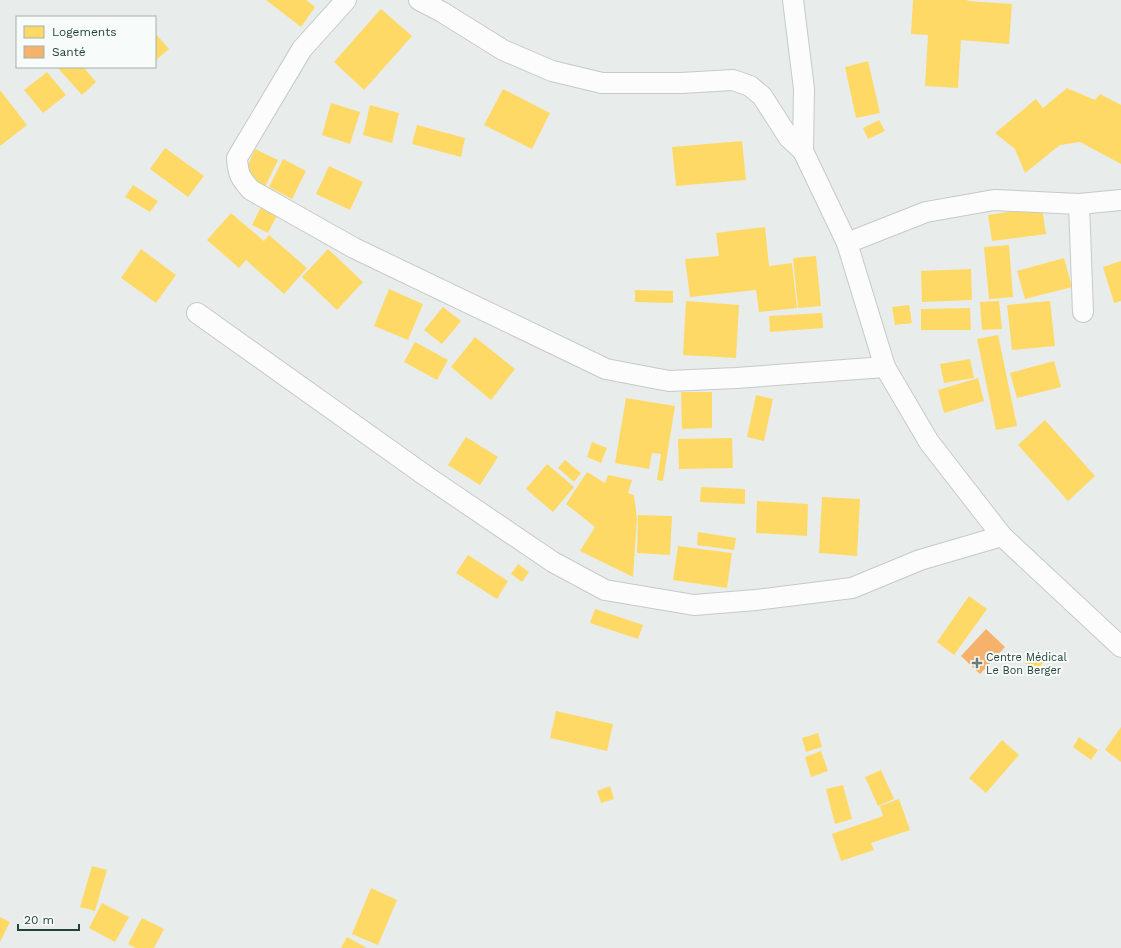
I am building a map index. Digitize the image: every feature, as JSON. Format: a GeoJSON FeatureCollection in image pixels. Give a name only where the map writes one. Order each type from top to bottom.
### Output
{"type":"FeatureCollection","features":[{"type":"Feature","properties":{"kind":"street"},"geometry":{"type":"LineString","coordinates":[[346,0],[302,49],[237,158],[238,172],[242,181],[251,190],[354,248],[606,369],[669,381],[736,378],[885,367]]}},
{"type":"Feature","properties":{"kind":"street"},"geometry":{"type":"LineString","coordinates":[[418,0],[442,12],[503,50],[552,71],[602,83],[681,83],[733,80],[750,86],[762,96],[789,138],[803,151],[847,243],[885,367],[929,442],[1002,536],[1121,647]]}},
{"type":"Feature","properties":{"kind":"street"},"geometry":{"type":"LineString","coordinates":[[793,0],[804,89],[803,151]]}},
{"type":"Feature","properties":{"kind":"street"},"geometry":{"type":"LineString","coordinates":[[847,243],[926,212],[994,200],[1079,204],[1121,200]]}},
{"type":"Feature","properties":{"kind":"street"},"geometry":{"type":"LineString","coordinates":[[1079,204],[1083,312]]}},
{"type":"Feature","properties":{"kind":"street"},"geometry":{"type":"LineString","coordinates":[[197,313],[426,476],[553,562],[605,590],[694,605],[756,600],[852,588],[920,560],[1002,536]]}},
{"type":"Feature","properties":{"kind":"building: Logements"},"geometry":{"type":"Polygon","coordinates":[[[266,0],[306,0],[315,7],[301,27],[266,0]]]}},
{"type":"Feature","properties":{"kind":"building: Logements"},"geometry":{"type":"Polygon","coordinates":[[[913,0],[968,0],[967,1],[1012,4],[1009,44],[961,40],[958,88],[925,86],[928,35],[911,34],[913,0]]]}},
{"type":"Feature","properties":{"kind":"building: Logements"},"geometry":{"type":"Polygon","coordinates":[[[381,9],[412,36],[364,90],[334,62],[381,9]]]}},
{"type":"Feature","properties":{"kind":"building: Logements"},"geometry":{"type":"Polygon","coordinates":[[[156,34],[169,49],[156,60],[156,34]]]}},
{"type":"Feature","properties":{"kind":"building: Logements"},"geometry":{"type":"Polygon","coordinates":[[[868,61],[880,113],[856,118],[845,67],[868,61]]]}},
{"type":"Feature","properties":{"kind":"building: Logements"},"geometry":{"type":"Polygon","coordinates":[[[58,68],[84,68],[96,82],[82,95],[58,68]]]}},
{"type":"Feature","properties":{"kind":"building: Logements"},"geometry":{"type":"Polygon","coordinates":[[[47,72],[66,95],[43,113],[24,90],[47,72]]]}},
{"type":"Feature","properties":{"kind":"building: Logements"},"geometry":{"type":"Polygon","coordinates":[[[1067,88],[1095,100],[1100,94],[1121,105],[1121,164],[1080,142],[1060,145],[1025,173],[1015,149],[995,133],[1036,99],[1043,108],[1067,88]]]}},
{"type":"Feature","properties":{"kind":"building: Logements"},"geometry":{"type":"Polygon","coordinates":[[[503,89],[550,113],[532,149],[484,125],[503,89]]]}},
{"type":"Feature","properties":{"kind":"building: Logements"},"geometry":{"type":"Polygon","coordinates":[[[0,90],[27,125],[0,146],[0,90]]]}},
{"type":"Feature","properties":{"kind":"building: Logements"},"geometry":{"type":"Polygon","coordinates":[[[331,103],[360,112],[350,144],[322,135],[331,103]]]}},
{"type":"Feature","properties":{"kind":"building: Logements"},"geometry":{"type":"Polygon","coordinates":[[[370,105],[399,113],[392,143],[363,135],[370,105]]]}},
{"type":"Feature","properties":{"kind":"building: Logements"},"geometry":{"type":"Polygon","coordinates":[[[879,120],[885,131],[868,139],[863,128],[879,120]]]}},
{"type":"Feature","properties":{"kind":"building: Logements"},"geometry":{"type":"Polygon","coordinates":[[[417,125],[465,138],[461,157],[412,144],[417,125]]]}},
{"type":"Feature","properties":{"kind":"building: Logements"},"geometry":{"type":"Polygon","coordinates":[[[742,141],[746,180],[676,186],[672,147],[742,141]]]}},
{"type":"Feature","properties":{"kind":"building: Logements"},"geometry":{"type":"Polygon","coordinates":[[[165,148],[204,176],[188,197],[150,169],[165,148]]]}},
{"type":"Feature","properties":{"kind":"building: Logements"},"geometry":{"type":"Polygon","coordinates":[[[255,149],[278,160],[265,187],[243,177],[255,149]]]}},
{"type":"Feature","properties":{"kind":"building: Logements"},"geometry":{"type":"Polygon","coordinates":[[[283,159],[306,171],[292,199],[269,187],[283,159]]]}},
{"type":"Feature","properties":{"kind":"building: Logements"},"geometry":{"type":"Polygon","coordinates":[[[329,166],[363,182],[350,210],[316,194],[329,166]]]}},
{"type":"Feature","properties":{"kind":"building: Logements"},"geometry":{"type":"Polygon","coordinates":[[[133,185],[158,201],[150,212],[125,197],[133,185]]]}},
{"type":"Feature","properties":{"kind":"building: Logements"},"geometry":{"type":"Polygon","coordinates":[[[261,207],[277,215],[268,233],[252,225],[261,207]]]}},
{"type":"Feature","properties":{"kind":"building: Logements"},"geometry":{"type":"Polygon","coordinates":[[[1042,207],[1046,234],[992,241],[988,215],[1042,207]]]}},
{"type":"Feature","properties":{"kind":"building: Logements"},"geometry":{"type":"Polygon","coordinates":[[[231,213],[264,241],[269,235],[307,268],[284,294],[246,260],[239,268],[207,240],[231,213]]]}},
{"type":"Feature","properties":{"kind":"building: Logements"},"geometry":{"type":"Polygon","coordinates":[[[765,227],[769,266],[792,263],[797,308],[759,312],[756,290],[690,297],[685,259],[719,256],[716,233],[765,227]]]}},
{"type":"Feature","properties":{"kind":"building: Logements"},"geometry":{"type":"Polygon","coordinates":[[[1009,245],[1013,297],[989,299],[984,247],[1009,245]]]}},
{"type":"Feature","properties":{"kind":"building: Logements"},"geometry":{"type":"Polygon","coordinates":[[[141,249],[176,275],[156,303],[121,278],[141,249]]]}},
{"type":"Feature","properties":{"kind":"building: Logements"},"geometry":{"type":"Polygon","coordinates":[[[328,249],[363,282],[337,310],[302,277],[328,249]]]}},
{"type":"Feature","properties":{"kind":"building: Logements"},"geometry":{"type":"Polygon","coordinates":[[[816,256],[821,306],[798,308],[793,258],[816,256]]]}},
{"type":"Feature","properties":{"kind":"building: Logements"},"geometry":{"type":"Polygon","coordinates":[[[1064,258],[1072,287],[1025,299],[1017,271],[1064,258]]]}},
{"type":"Feature","properties":{"kind":"building: Logements"},"geometry":{"type":"Polygon","coordinates":[[[1121,261],[1121,301],[1114,303],[1103,267],[1121,261]]]}},
{"type":"Feature","properties":{"kind":"building: Logements"},"geometry":{"type":"Polygon","coordinates":[[[971,269],[972,300],[922,302],[921,271],[971,269]]]}},
{"type":"Feature","properties":{"kind":"building: Logements"},"geometry":{"type":"Polygon","coordinates":[[[389,289],[423,304],[408,340],[374,326],[389,289]]]}},
{"type":"Feature","properties":{"kind":"building: Logements"},"geometry":{"type":"Polygon","coordinates":[[[635,290],[673,291],[673,303],[635,302],[635,290]]]}},
{"type":"Feature","properties":{"kind":"building: Logements"},"geometry":{"type":"Polygon","coordinates":[[[686,301],[739,305],[736,358],[683,355],[686,301]]]}},
{"type":"Feature","properties":{"kind":"building: Logements"},"geometry":{"type":"Polygon","coordinates":[[[999,301],[1002,329],[982,330],[980,302],[999,301]]]}},
{"type":"Feature","properties":{"kind":"building: Logements"},"geometry":{"type":"Polygon","coordinates":[[[1050,301],[1055,346],[1012,350],[1007,305],[1050,301]]]}},
{"type":"Feature","properties":{"kind":"building: Logements"},"geometry":{"type":"Polygon","coordinates":[[[909,305],[912,323],[895,325],[892,307],[909,305]]]}},
{"type":"Feature","properties":{"kind":"building: Logements"},"geometry":{"type":"Polygon","coordinates":[[[443,307],[461,321],[442,344],[424,330],[443,307]]]}},
{"type":"Feature","properties":{"kind":"building: Logements"},"geometry":{"type":"Polygon","coordinates":[[[970,308],[971,330],[921,330],[921,309],[970,308]]]}},
{"type":"Feature","properties":{"kind":"building: Logements"},"geometry":{"type":"Polygon","coordinates":[[[822,313],[823,328],[770,332],[769,316],[822,313]]]}},
{"type":"Feature","properties":{"kind":"building: Logements"},"geometry":{"type":"Polygon","coordinates":[[[998,335],[1017,426],[996,430],[977,339],[998,335]]]}},
{"type":"Feature","properties":{"kind":"building: Logements"},"geometry":{"type":"Polygon","coordinates":[[[475,337],[515,369],[491,400],[451,367],[475,337]]]}},
{"type":"Feature","properties":{"kind":"building: Logements"},"geometry":{"type":"Polygon","coordinates":[[[415,342],[448,360],[437,380],[404,362],[415,342]]]}},
{"type":"Feature","properties":{"kind":"building: Logements"},"geometry":{"type":"Polygon","coordinates":[[[970,359],[974,378],[944,383],[940,364],[970,359]]]}},
{"type":"Feature","properties":{"kind":"building: Logements"},"geometry":{"type":"Polygon","coordinates":[[[1054,361],[1061,387],[1017,398],[1010,373],[1054,361]]]}},
{"type":"Feature","properties":{"kind":"building: Logements"},"geometry":{"type":"Polygon","coordinates":[[[978,378],[984,401],[944,413],[938,390],[978,378]]]}},
{"type":"Feature","properties":{"kind":"building: Logements"},"geometry":{"type":"Polygon","coordinates":[[[681,392],[712,392],[712,428],[682,429],[681,392]]]}},
{"type":"Feature","properties":{"kind":"building: Logements"},"geometry":{"type":"Polygon","coordinates":[[[756,395],[773,399],[764,441],[747,437],[756,395]]]}},
{"type":"Feature","properties":{"kind":"building: Logements"},"geometry":{"type":"Polygon","coordinates":[[[626,398],[675,406],[663,481],[657,480],[661,454],[652,453],[649,469],[615,463],[626,398]]]}},
{"type":"Feature","properties":{"kind":"building: Logements"},"geometry":{"type":"Polygon","coordinates":[[[1045,420],[1095,476],[1068,501],[1018,445],[1045,420]]]}},
{"type":"Feature","properties":{"kind":"building: Logements"},"geometry":{"type":"Polygon","coordinates":[[[466,437],[498,457],[480,485],[448,465],[466,437]]]}},
{"type":"Feature","properties":{"kind":"building: Logements"},"geometry":{"type":"Polygon","coordinates":[[[732,438],[733,468],[679,469],[678,439],[732,438]]]}},
{"type":"Feature","properties":{"kind":"building: Logements"},"geometry":{"type":"Polygon","coordinates":[[[592,442],[607,448],[601,463],[587,457],[592,442]]]}},
{"type":"Feature","properties":{"kind":"building: Logements"},"geometry":{"type":"Polygon","coordinates":[[[565,460],[581,473],[574,482],[558,468],[565,460]]]}},
{"type":"Feature","properties":{"kind":"building: Logements"},"geometry":{"type":"Polygon","coordinates":[[[547,464],[574,487],[553,512],[526,489],[547,464]]]}},
{"type":"Feature","properties":{"kind":"building: Logements"},"geometry":{"type":"Polygon","coordinates":[[[587,472],[605,483],[608,475],[632,480],[628,493],[634,495],[637,518],[633,577],[580,551],[595,527],[566,504],[587,472]]]}},
{"type":"Feature","properties":{"kind":"building: Logements"},"geometry":{"type":"Polygon","coordinates":[[[701,487],[745,489],[745,504],[700,502],[701,487]]]}},
{"type":"Feature","properties":{"kind":"building: Logements"},"geometry":{"type":"Polygon","coordinates":[[[822,497],[860,499],[857,556],[819,553],[822,497]]]}},
{"type":"Feature","properties":{"kind":"building: Logements"},"geometry":{"type":"Polygon","coordinates":[[[757,501],[808,504],[807,536],[756,533],[757,501]]]}},
{"type":"Feature","properties":{"kind":"building: Logements"},"geometry":{"type":"Polygon","coordinates":[[[638,515],[672,516],[670,555],[637,553],[638,515]]]}},
{"type":"Feature","properties":{"kind":"building: Logements"},"geometry":{"type":"Polygon","coordinates":[[[698,532],[736,538],[734,550],[697,545],[698,532]]]}},
{"type":"Feature","properties":{"kind":"building: Logements"},"geometry":{"type":"Polygon","coordinates":[[[678,546],[732,553],[727,588],[673,580],[678,546]]]}},
{"type":"Feature","properties":{"kind":"building: Logements"},"geometry":{"type":"Polygon","coordinates":[[[468,555],[508,581],[497,599],[456,573],[468,555]]]}},
{"type":"Feature","properties":{"kind":"building: Logements"},"geometry":{"type":"Polygon","coordinates":[[[518,564],[529,572],[522,582],[511,574],[518,564]]]}},
{"type":"Feature","properties":{"kind":"building: Logements"},"geometry":{"type":"Polygon","coordinates":[[[969,596],[987,609],[954,655],[937,642],[969,596]]]}},
{"type":"Feature","properties":{"kind":"building: Logements"},"geometry":{"type":"Polygon","coordinates":[[[595,609],[643,625],[638,639],[590,623],[595,609]]]}},
{"type":"Feature","properties":{"kind":"building: Logements"},"geometry":{"type":"Polygon","coordinates":[[[1035,653],[1044,662],[1034,672],[1025,663],[1035,653]]]}},
{"type":"Feature","properties":{"kind":"building: Logements"},"geometry":{"type":"Polygon","coordinates":[[[556,711],[613,724],[607,751],[550,738],[556,711]]]}},
{"type":"Feature","properties":{"kind":"building: Logements"},"geometry":{"type":"Polygon","coordinates":[[[1121,727],[1121,762],[1105,750],[1121,727]]]}},
{"type":"Feature","properties":{"kind":"building: Logements"},"geometry":{"type":"Polygon","coordinates":[[[818,733],[822,747],[806,752],[802,738],[818,733]]]}},
{"type":"Feature","properties":{"kind":"building: Logements"},"geometry":{"type":"Polygon","coordinates":[[[1079,737],[1098,750],[1091,760],[1073,747],[1079,737]]]}},
{"type":"Feature","properties":{"kind":"building: Logements"},"geometry":{"type":"Polygon","coordinates":[[[1002,740],[1019,755],[986,793],[969,778],[1002,740]]]}},
{"type":"Feature","properties":{"kind":"building: Logements"},"geometry":{"type":"Polygon","coordinates":[[[821,751],[828,771],[811,777],[805,757],[821,751]]]}},
{"type":"Feature","properties":{"kind":"building: Logements"},"geometry":{"type":"Polygon","coordinates":[[[881,770],[894,799],[878,806],[865,777],[881,770]]]}},
{"type":"Feature","properties":{"kind":"building: Logements"},"geometry":{"type":"Polygon","coordinates":[[[843,785],[852,819],[835,824],[826,789],[843,785]]]}},
{"type":"Feature","properties":{"kind":"building: Logements"},"geometry":{"type":"Polygon","coordinates":[[[610,786],[614,799],[601,803],[597,791],[610,786]]]}},
{"type":"Feature","properties":{"kind":"building: Logements"},"geometry":{"type":"Polygon","coordinates":[[[899,799],[910,830],[871,843],[874,850],[841,861],[832,834],[883,816],[880,806],[899,799]]]}},
{"type":"Feature","properties":{"kind":"building: Logements"},"geometry":{"type":"Polygon","coordinates":[[[92,866],[107,870],[95,911],[80,907],[92,866]]]}},
{"type":"Feature","properties":{"kind":"building: Logements"},"geometry":{"type":"Polygon","coordinates":[[[371,888],[397,900],[378,945],[352,934],[371,888]]]}},
{"type":"Feature","properties":{"kind":"building: Logements"},"geometry":{"type":"Polygon","coordinates":[[[102,903],[129,917],[115,942],[89,928],[102,903]]]}},
{"type":"Feature","properties":{"kind":"building: Logements"},"geometry":{"type":"Polygon","coordinates":[[[0,917],[10,922],[0,942],[0,917]]]}},
{"type":"Feature","properties":{"kind":"building: Logements"},"geometry":{"type":"Polygon","coordinates":[[[142,918],[164,929],[154,948],[136,948],[128,944],[142,918]]]}},
{"type":"Feature","properties":{"kind":"building: Logements"},"geometry":{"type":"Polygon","coordinates":[[[347,937],[367,948],[341,948],[347,937]]]}},
{"type":"Feature","properties":{"kind":"building: Santé"},"geometry":{"type":"Polygon","coordinates":[[[986,629],[1005,647],[980,674],[961,656],[986,629]]]}},
{"type":"Feature","properties":{"kind":"place","name":"Centre Médical Le Bon Berger"},"geometry":{"type":"Point","coordinates":[977,663]}}]}
